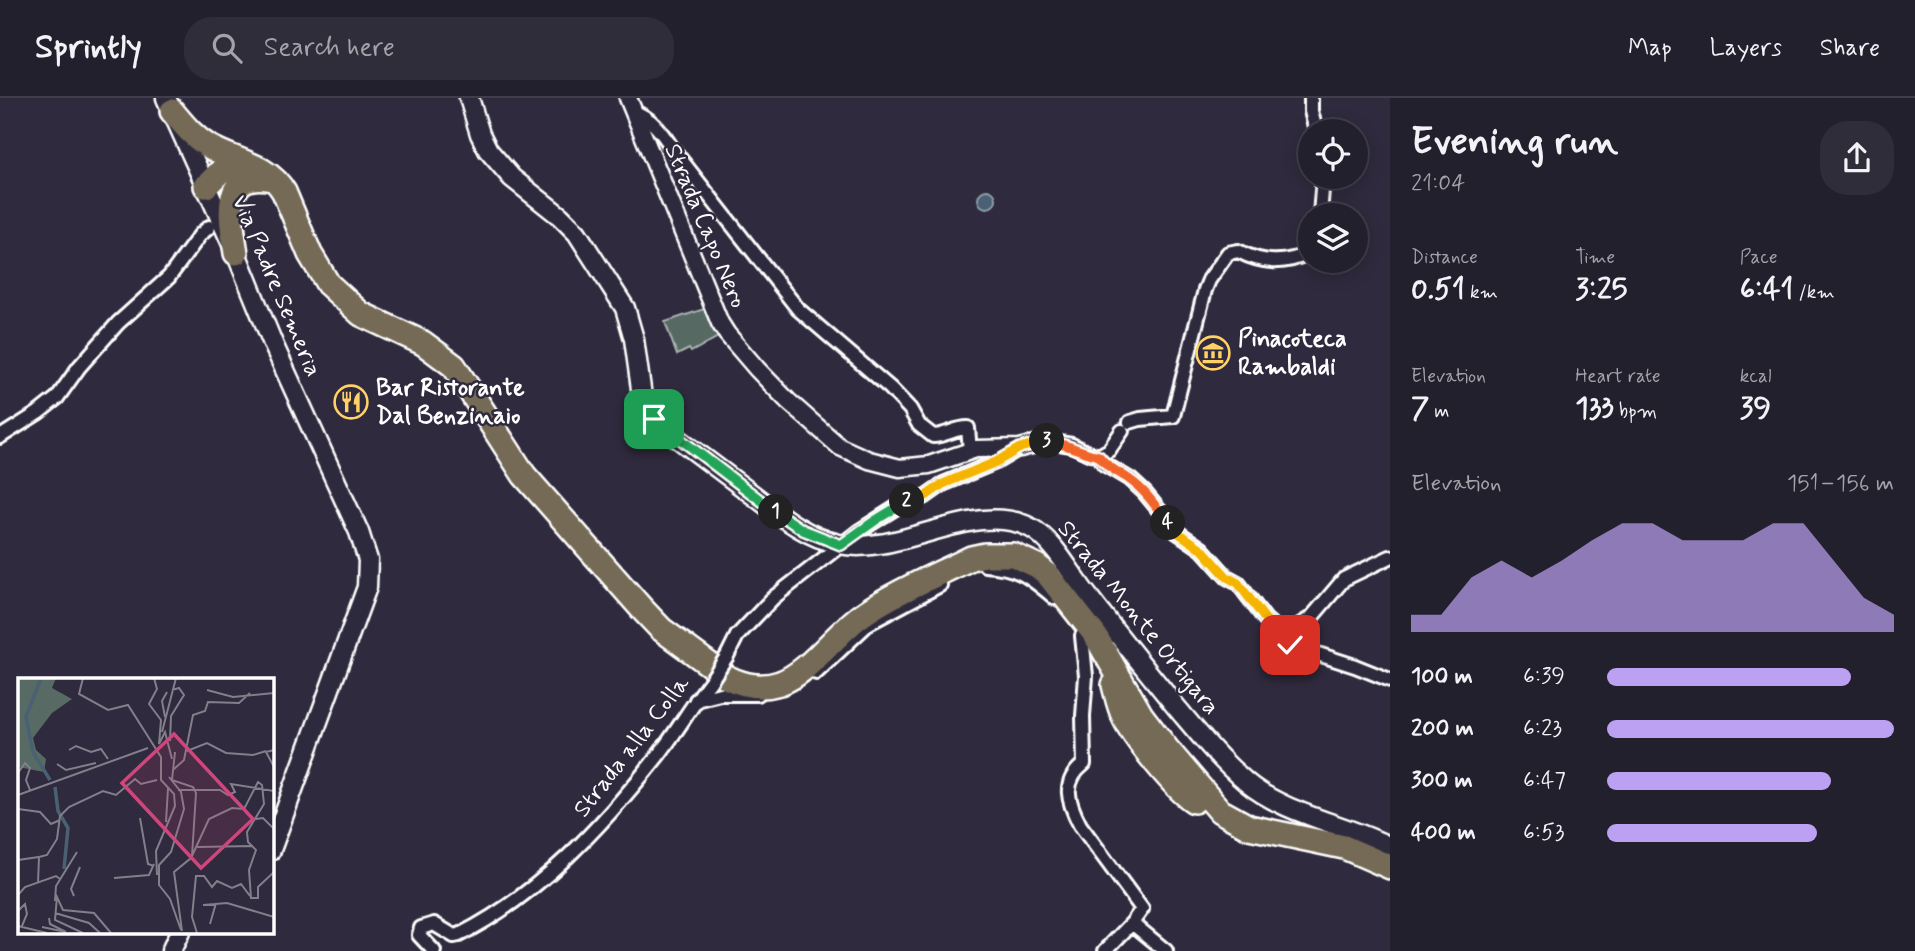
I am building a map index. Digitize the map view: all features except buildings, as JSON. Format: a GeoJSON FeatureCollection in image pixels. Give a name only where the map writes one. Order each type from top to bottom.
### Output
{"type":"FeatureCollection","features":[{"type":"Feature","properties":{"kind":"highway"},"geometry":{"type":"LineString","coordinates":[[169,105],[199,140],[242,172]]}},
{"type":"Feature","properties":{"kind":"highway"},"geometry":{"type":"LineString","coordinates":[[206,186],[222,170],[272,179],[284,192],[319,272],[338,296],[361,314],[424,343],[454,366],[524,475],[662,629],[728,678],[764,687],[788,679],[844,628],[872,608],[971,558],[1013,555],[1037,566],[1047,574],[1086,621],[1107,655],[1119,704],[1128,725],[1181,790],[1200,804],[1220,811],[1249,827],[1344,847],[1390,867]]}},
{"type":"Feature","properties":{"kind":"highway"},"geometry":{"type":"LineString","coordinates":[[236,253],[230,210],[242,172]]}},
{"type":"Feature","properties":{"kind":"highway"},"geometry":{"type":"LineString","coordinates":[[1364,855],[1390,875]]}},
{"type":"Feature","properties":{"kind":"main road","name":"Strada Monte Ortigara"},"geometry":{"type":"LineString","coordinates":[[469,98],[488,150],[512,178],[578,233],[625,308],[634,339],[641,396],[654,419],[803,530],[841,545],[871,546],[970,521],[1014,521],[1041,534],[1198,733],[1245,781],[1264,796],[1390,847]]}},
{"type":"Feature","properties":{"kind":"main road","name":"Via Padre Semeria"},"geometry":{"type":"LineString","coordinates":[[169,105],[236,253],[269,335],[359,532],[368,560],[368,580],[364,597],[273,845]]}},
{"type":"Feature","properties":{"kind":"main road"},"geometry":{"type":"LineString","coordinates":[[171,951],[179,934]]}},
{"type":"Feature","properties":{"kind":"street"},"geometry":{"type":"LineString","coordinates":[[1311,98],[1313,119]]}},
{"type":"Feature","properties":{"kind":"street"},"geometry":{"type":"LineString","coordinates":[[631,105],[660,130],[798,309],[890,388],[933,436],[943,436],[961,428],[968,428],[970,451]]}},
{"type":"Feature","properties":{"kind":"street","name":"Strada Capo Nero"},"geometry":{"type":"LineString","coordinates":[[631,105],[720,323],[757,369],[840,447],[869,460],[900,468],[929,465],[976,449],[1020,448],[1047,441]]}},
{"type":"Feature","properties":{"kind":"street"},"geometry":{"type":"LineString","coordinates":[[0,437],[57,398],[79,366],[118,323],[169,277],[209,227]]}},
{"type":"Feature","properties":{"kind":"street"},"geometry":{"type":"LineString","coordinates":[[1099,456],[1109,450],[1126,427],[1140,419],[1173,415],[1205,290],[1209,279],[1228,253],[1238,251],[1255,260],[1270,262],[1298,257]]}},
{"type":"Feature","properties":{"kind":"street"},"geometry":{"type":"LineString","coordinates":[[1047,441],[1072,445],[1099,456],[1104,464],[1131,480],[1177,532],[1202,549],[1227,577],[1238,583],[1265,619],[1290,645],[1390,680]]}},
{"type":"Feature","properties":{"kind":"street","name":"Strada alla Colla"},"geometry":{"type":"LineString","coordinates":[[434,951],[419,935],[421,928],[434,924],[454,936],[490,919],[523,896],[613,811],[659,754],[727,656],[737,636],[773,598],[867,525],[905,502],[926,496],[943,484],[996,462],[1020,448]]}},
{"type":"Feature","properties":{"kind":"street"},"geometry":{"type":"LineString","coordinates":[[1286,638],[1295,628],[1311,618],[1344,579],[1390,557]]}},
{"type":"Feature","properties":{"kind":"street"},"geometry":{"type":"LineString","coordinates":[[696,700],[720,694],[747,695],[793,689],[811,677],[869,623],[965,572],[986,565],[1011,567],[1035,581],[1064,606],[1084,633],[1085,756],[1084,764],[1073,773],[1069,782],[1073,811],[1080,825],[1142,909],[1105,951]]}},
{"type":"Feature","properties":{"kind":"street"},"geometry":{"type":"LineString","coordinates":[[1090,599],[1098,616]]}},
{"type":"Feature","properties":{"kind":"street"},"geometry":{"type":"LineString","coordinates":[[1132,923],[1166,951]]}},
{"type":"Feature","properties":{"kind":"green space"},"geometry":{"type":"Polygon","coordinates":[[[707,308],[718,337],[691,352],[689,349],[677,355],[665,322],[707,308]]]}},
{"type":"Feature","properties":{"kind":"water"},"geometry":{"type":"Polygon","coordinates":[[[987,190],[993,193],[996,199],[993,205],[987,208],[981,205],[978,199],[981,193],[987,190]]]}},
{"type":"Feature","properties":{"kind":"place","name":"Pinacoteca Rambaldi"},"geometry":{"type":"Point","coordinates":[1213,353]}},
{"type":"Feature","properties":{"kind":"place","name":"Bar Ristorante Dal Benzinaio"},"geometry":{"type":"Point","coordinates":[351,402]}},
{"type":"Feature","properties":{"kind":"route"},"geometry":{"type":"LineString","coordinates":[[654,419],[780,515],[803,530],[841,545],[905,502],[926,496],[943,484],[996,462],[1020,448],[1047,441],[1072,445],[1099,456],[1104,464],[1131,480],[1177,532],[1202,549],[1227,577],[1238,583],[1265,619],[1290,645]]}}]}
